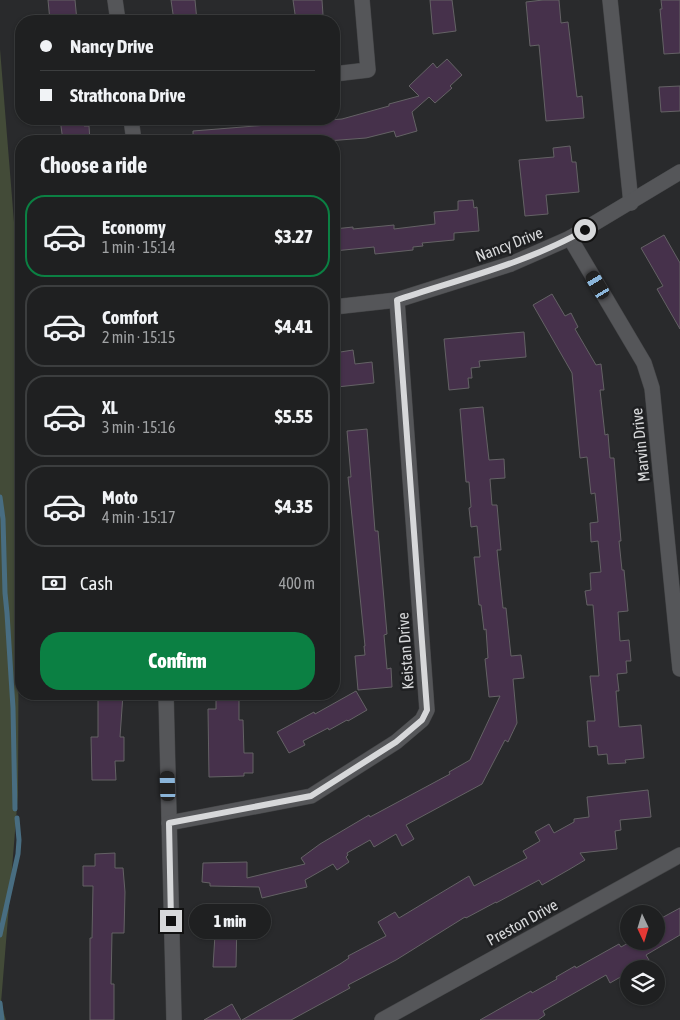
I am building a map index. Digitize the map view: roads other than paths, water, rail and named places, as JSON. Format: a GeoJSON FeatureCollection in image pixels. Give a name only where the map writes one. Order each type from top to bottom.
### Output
{"type":"FeatureCollection","features":[{"type":"Feature","properties":{"kind":"street"},"geometry":{"type":"LineString","coordinates":[[116,0],[117,15]]}},
{"type":"Feature","properties":{"kind":"street"},"geometry":{"type":"LineString","coordinates":[[340,73],[368,70],[362,0]]}},
{"type":"Feature","properties":{"kind":"street"},"geometry":{"type":"LineString","coordinates":[[610,0],[631,203]]}},
{"type":"Feature","properties":{"kind":"street","name":"Nancy Drive"},"geometry":{"type":"LineString","coordinates":[[340,306],[397,300],[511,264],[570,238],[680,172]]}},
{"type":"Feature","properties":{"kind":"street","name":"Marvin Drive"},"geometry":{"type":"LineString","coordinates":[[570,238],[644,363],[652,388],[680,669]]}},
{"type":"Feature","properties":{"kind":"street","name":"Keistan Drive"},"geometry":{"type":"LineString","coordinates":[[169,823],[311,796],[396,742],[422,720],[427,710],[397,300]]}},
{"type":"Feature","properties":{"kind":"street"},"geometry":{"type":"LineString","coordinates":[[166,700],[174,1020]]}},
{"type":"Feature","properties":{"kind":"street","name":"Preston Drive"},"geometry":{"type":"LineString","coordinates":[[382,1020],[680,855]]}},
{"type":"Feature","properties":{"kind":"waterway"},"geometry":{"type":"LineString","coordinates":[[0,497],[3,519],[5,593],[13,708],[15,809]]}},
{"type":"Feature","properties":{"kind":"waterway"},"geometry":{"type":"LineString","coordinates":[[0,935],[18,854],[17,818]]}},
{"type":"Feature","properties":{"kind":"waterway"},"geometry":{"type":"LineString","coordinates":[[0,1003],[2,1020]]}}]}
